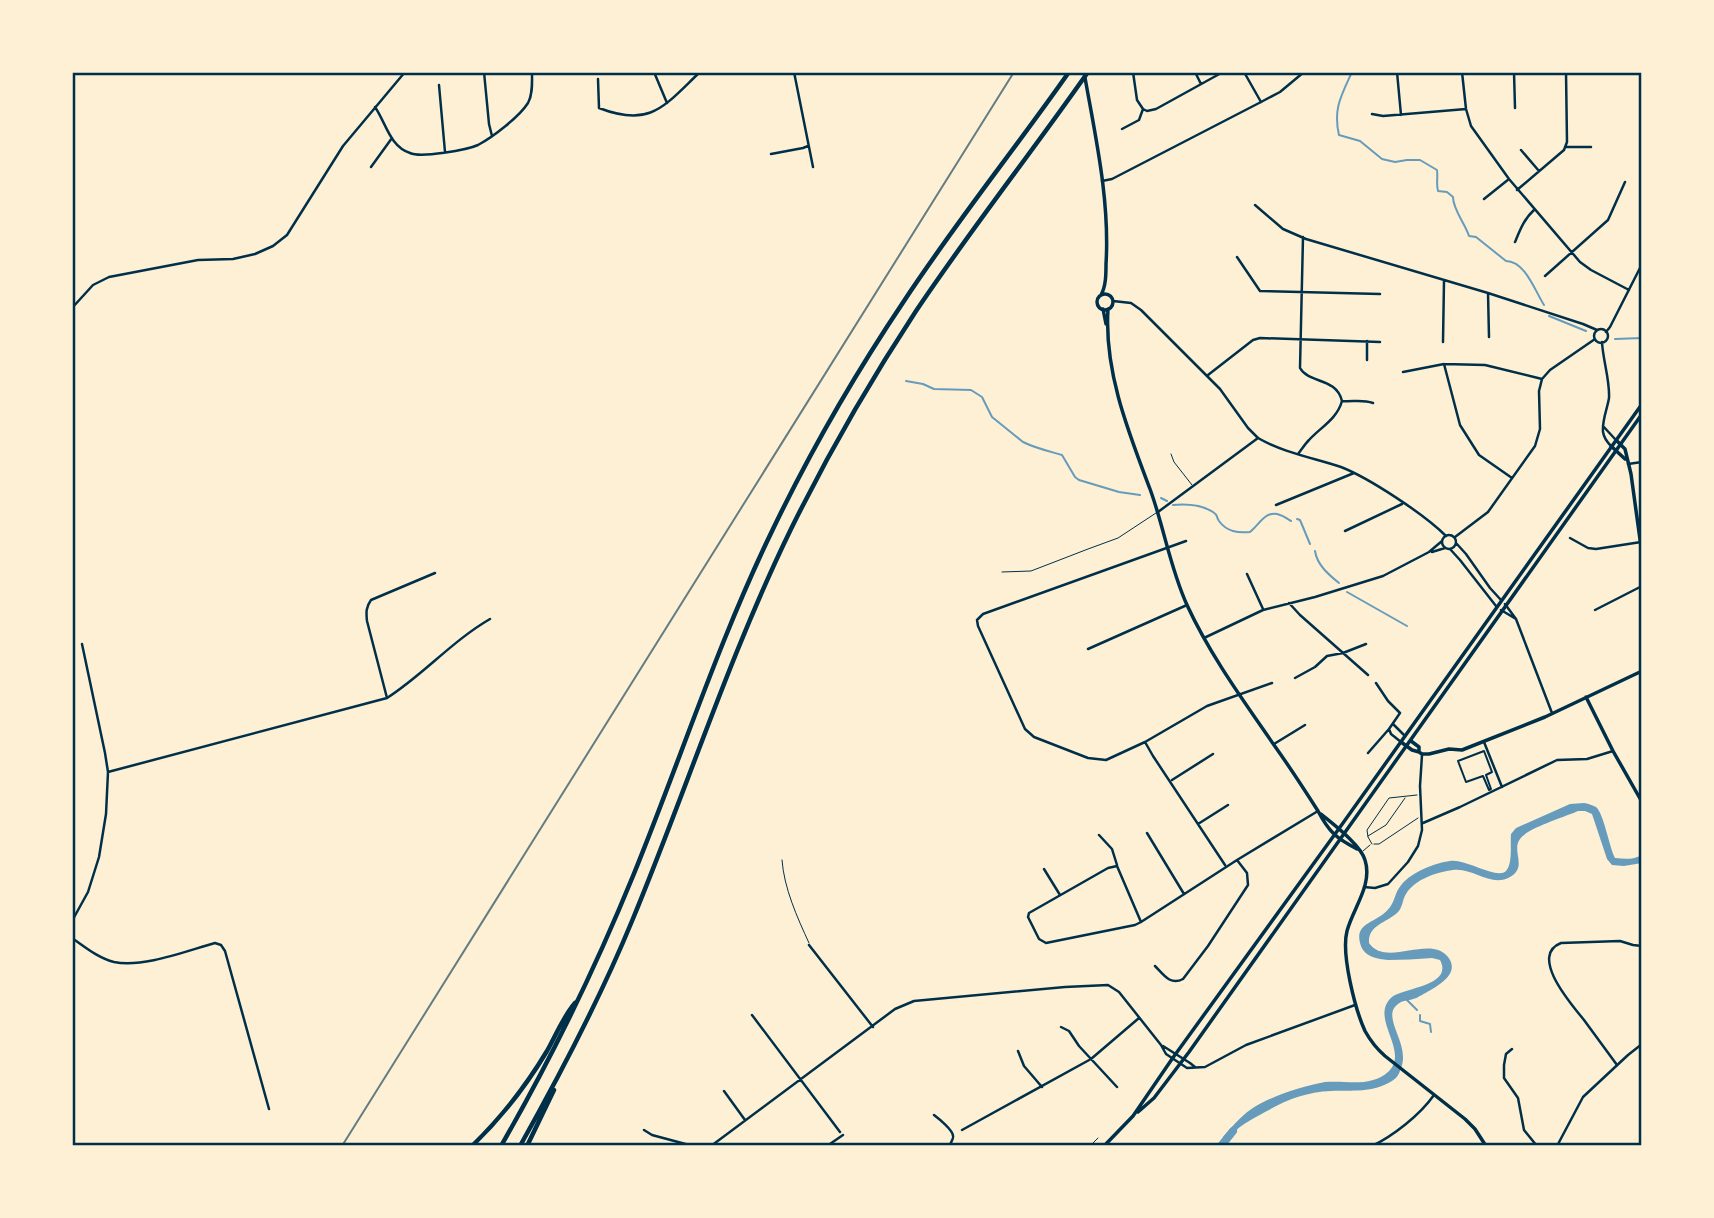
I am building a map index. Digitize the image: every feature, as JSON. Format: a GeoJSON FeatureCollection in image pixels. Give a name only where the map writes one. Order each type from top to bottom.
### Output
{"type":"FeatureCollection","features":[{"type":"Feature","properties":{"kind":"highway"},"geometry":{"type":"LineString","coordinates":[[502,1146],[580,998],[605,943],[723,641],[768,539],[803,470],[843,398],[905,299],[1069,72]]}},
{"type":"Feature","properties":{"kind":"highway"},"geometry":{"type":"LineString","coordinates":[[527,1146],[605,984],[635,914],[743,635],[823,466],[918,308],[1086,72]]}},
{"type":"Feature","properties":{"kind":"highway"},"geometry":{"type":"LineString","coordinates":[[472,1146],[520,1092],[547,1051],[569,1010],[580,998]]}},
{"type":"Feature","properties":{"kind":"highway"},"geometry":{"type":"LineString","coordinates":[[520,1146],[574,1047]]}},
{"type":"Feature","properties":{"kind":"main road"},"geometry":{"type":"LineString","coordinates":[[1086,72],[1107,236],[1103,290],[1097,303],[1105,309],[1119,398],[1158,512],[1175,573],[1203,638],[1239,695],[1324,823],[1341,840],[1359,851]]}},
{"type":"Feature","properties":{"kind":"main road"},"geometry":{"type":"LineString","coordinates":[[1105,276],[1113,301],[1112,306],[1105,309]]}},
{"type":"Feature","properties":{"kind":"main road"},"geometry":{"type":"LineString","coordinates":[[1101,295],[1109,295]]}},
{"type":"Feature","properties":{"kind":"main road"},"geometry":{"type":"LineString","coordinates":[[1133,1115],[1642,404]]}},
{"type":"Feature","properties":{"kind":"main road"},"geometry":{"type":"LineString","coordinates":[[1104,1146],[1133,1115],[1154,1098],[1181,1064],[1642,414]]}},
{"type":"Feature","properties":{"kind":"main road"},"geometry":{"type":"LineString","coordinates":[[1616,440],[1625,449],[1628,462],[1642,554]]}},
{"type":"Feature","properties":{"kind":"main road"},"geometry":{"type":"LineString","coordinates":[[1611,446],[1628,462]]}},
{"type":"Feature","properties":{"kind":"main road"},"geometry":{"type":"LineString","coordinates":[[1401,741],[1420,753],[1429,754],[1449,749],[1460,751],[1484,743],[1642,671]]}},
{"type":"Feature","properties":{"kind":"main road"},"geometry":{"type":"LineString","coordinates":[[1586,697],[1642,800]]}},
{"type":"Feature","properties":{"kind":"main road"},"geometry":{"type":"LineString","coordinates":[[1405,736],[1419,747],[1420,753]]}},
{"type":"Feature","properties":{"kind":"main road"},"geometry":{"type":"LineString","coordinates":[[1319,812],[1344,834],[1364,857],[1368,874],[1348,928],[1345,945],[1356,1005],[1365,1031],[1380,1052],[1475,1129],[1486,1146]]}},
{"type":"Feature","properties":{"kind":"street"},"geometry":{"type":"LineString","coordinates":[[72,308],[93,285],[109,277],[188,261],[233,259],[273,246],[287,235],[343,146],[405,72]]}},
{"type":"Feature","properties":{"kind":"street"},"geometry":{"type":"LineString","coordinates":[[484,72],[492,136]]}},
{"type":"Feature","properties":{"kind":"street"},"geometry":{"type":"LineString","coordinates":[[375,107],[392,138],[410,154],[426,155],[473,147],[492,136],[529,101],[532,72]]}},
{"type":"Feature","properties":{"kind":"street"},"geometry":{"type":"LineString","coordinates":[[654,72],[667,103]]}},
{"type":"Feature","properties":{"kind":"street"},"geometry":{"type":"LineString","coordinates":[[598,79],[599,108],[624,116],[642,116],[667,103],[700,72]]}},
{"type":"Feature","properties":{"kind":"street"},"geometry":{"type":"LineString","coordinates":[[794,72],[813,167]]}},
{"type":"Feature","properties":{"kind":"street"},"geometry":{"type":"LineString","coordinates":[[1133,72],[1137,100],[1143,110]]}},
{"type":"Feature","properties":{"kind":"street"},"geometry":{"type":"LineString","coordinates":[[1195,72],[1201,84]]}},
{"type":"Feature","properties":{"kind":"street"},"geometry":{"type":"LineString","coordinates":[[1143,110],[1156,109],[1223,72]]}},
{"type":"Feature","properties":{"kind":"street"},"geometry":{"type":"LineString","coordinates":[[1244,72],[1261,102]]}},
{"type":"Feature","properties":{"kind":"street"},"geometry":{"type":"LineString","coordinates":[[1102,181],[1112,179],[1280,92],[1304,72]]}},
{"type":"Feature","properties":{"kind":"street"},"geometry":{"type":"LineString","coordinates":[[1397,72],[1401,115]]}},
{"type":"Feature","properties":{"kind":"street"},"geometry":{"type":"LineString","coordinates":[[1462,72],[1466,109],[1471,126],[1517,190],[1572,253],[1591,270],[1629,290]]}},
{"type":"Feature","properties":{"kind":"street"},"geometry":{"type":"LineString","coordinates":[[1514,72],[1515,108]]}},
{"type":"Feature","properties":{"kind":"street"},"geometry":{"type":"LineString","coordinates":[[1517,190],[1565,147],[1566,72]]}},
{"type":"Feature","properties":{"kind":"street"},"geometry":{"type":"LineString","coordinates":[[439,85],[445,152]]}},
{"type":"Feature","properties":{"kind":"street"},"geometry":{"type":"LineString","coordinates":[[1373,114],[1383,116],[1466,109]]}},
{"type":"Feature","properties":{"kind":"street"},"geometry":{"type":"LineString","coordinates":[[1122,130],[1139,120],[1143,110]]}},
{"type":"Feature","properties":{"kind":"street"},"geometry":{"type":"LineString","coordinates":[[371,167],[392,138]]}},
{"type":"Feature","properties":{"kind":"street"},"geometry":{"type":"LineString","coordinates":[[771,154],[810,145]]}},
{"type":"Feature","properties":{"kind":"street"},"geometry":{"type":"LineString","coordinates":[[1565,147],[1591,147]]}},
{"type":"Feature","properties":{"kind":"street"},"geometry":{"type":"LineString","coordinates":[[1521,150],[1539,171]]}},
{"type":"Feature","properties":{"kind":"street"},"geometry":{"type":"LineString","coordinates":[[1484,199],[1509,179]]}},
{"type":"Feature","properties":{"kind":"street"},"geometry":{"type":"LineString","coordinates":[[1545,276],[1608,220],[1625,182]]}},
{"type":"Feature","properties":{"kind":"street"},"geometry":{"type":"LineString","coordinates":[[1255,205],[1283,229],[1303,237],[1606,332]]}},
{"type":"Feature","properties":{"kind":"street"},"geometry":{"type":"LineString","coordinates":[[1515,242],[1522,224],[1534,210]]}},
{"type":"Feature","properties":{"kind":"street"},"geometry":{"type":"LineString","coordinates":[[1298,454],[1339,410],[1342,401],[1333,387],[1303,373],[1300,368],[1303,237]]}},
{"type":"Feature","properties":{"kind":"street"},"geometry":{"type":"LineString","coordinates":[[1237,257],[1260,291],[1380,294]]}},
{"type":"Feature","properties":{"kind":"street"},"geometry":{"type":"LineString","coordinates":[[1611,446],[1603,435],[1609,398],[1602,342],[1607,337],[1606,332],[1642,264]]}},
{"type":"Feature","properties":{"kind":"street"},"geometry":{"type":"LineString","coordinates":[[1443,342],[1444,281]]}},
{"type":"Feature","properties":{"kind":"street"},"geometry":{"type":"LineString","coordinates":[[1488,293],[1489,337]]}},
{"type":"Feature","properties":{"kind":"street"},"geometry":{"type":"LineString","coordinates":[[1113,301],[1136,306],[1208,375],[1258,438],[1276,447],[1354,473],[1403,503],[1446,536],[1455,537]]}},
{"type":"Feature","properties":{"kind":"street"},"geometry":{"type":"LineString","coordinates":[[1595,339],[1597,331]]}},
{"type":"Feature","properties":{"kind":"street"},"geometry":{"type":"LineString","coordinates":[[1208,375],[1260,338],[1380,342]]}},
{"type":"Feature","properties":{"kind":"street"},"geometry":{"type":"LineString","coordinates":[[1595,339],[1602,342]]}},
{"type":"Feature","properties":{"kind":"street"},"geometry":{"type":"LineString","coordinates":[[1455,537],[1488,512],[1538,439],[1541,418],[1539,391],[1542,379],[1550,370],[1595,339]]}},
{"type":"Feature","properties":{"kind":"street"},"geometry":{"type":"LineString","coordinates":[[1367,341],[1367,360]]}},
{"type":"Feature","properties":{"kind":"street"},"geometry":{"type":"LineString","coordinates":[[1403,372],[1444,364],[1485,365],[1542,379]]}},
{"type":"Feature","properties":{"kind":"street"},"geometry":{"type":"LineString","coordinates":[[1444,364],[1460,425],[1479,454],[1512,478]]}},
{"type":"Feature","properties":{"kind":"street"},"geometry":{"type":"LineString","coordinates":[[1342,401],[1373,403]]}},
{"type":"Feature","properties":{"kind":"street"},"geometry":{"type":"LineString","coordinates":[[1603,426],[1616,440]]}},
{"type":"Feature","properties":{"kind":"street"},"geometry":{"type":"LineString","coordinates":[[1158,512],[1258,438]]}},
{"type":"Feature","properties":{"kind":"street"},"geometry":{"type":"LineString","coordinates":[[1628,462],[1642,462]]}},
{"type":"Feature","properties":{"kind":"street"},"geometry":{"type":"LineString","coordinates":[[1276,505],[1354,473]]}},
{"type":"Feature","properties":{"kind":"street"},"geometry":{"type":"LineString","coordinates":[[1345,531],[1403,503]]}},
{"type":"Feature","properties":{"kind":"street"},"geometry":{"type":"LineString","coordinates":[[1203,638],[1263,610],[1383,576],[1429,552],[1446,536]]}},
{"type":"Feature","properties":{"kind":"street"},"geometry":{"type":"LineString","coordinates":[[1455,537],[1490,588],[1516,619],[1552,713]]}},
{"type":"Feature","properties":{"kind":"street"},"geometry":{"type":"LineString","coordinates":[[1570,538],[1588,548],[1596,549],[1640,542]]}},
{"type":"Feature","properties":{"kind":"street"},"geometry":{"type":"LineString","coordinates":[[1186,541],[983,614],[977,620],[1028,733],[1096,760],[1106,760],[1207,706],[1272,683]]}},
{"type":"Feature","properties":{"kind":"street"},"geometry":{"type":"LineString","coordinates":[[1442,541],[1445,548]]}},
{"type":"Feature","properties":{"kind":"street"},"geometry":{"type":"LineString","coordinates":[[1450,550],[1457,543]]}},
{"type":"Feature","properties":{"kind":"street"},"geometry":{"type":"LineString","coordinates":[[1429,552],[1445,548],[1450,550],[1461,560],[1496,606],[1516,619]]}},
{"type":"Feature","properties":{"kind":"street"},"geometry":{"type":"LineString","coordinates":[[387,698],[367,621],[368,605],[372,600],[435,572]]}},
{"type":"Feature","properties":{"kind":"street"},"geometry":{"type":"LineString","coordinates":[[1247,574],[1263,610]]}},
{"type":"Feature","properties":{"kind":"street"},"geometry":{"type":"LineString","coordinates":[[1595,610],[1642,586]]}},
{"type":"Feature","properties":{"kind":"street"},"geometry":{"type":"LineString","coordinates":[[1289,604],[1368,676]]}},
{"type":"Feature","properties":{"kind":"street"},"geometry":{"type":"LineString","coordinates":[[1088,649],[1187,605]]}},
{"type":"Feature","properties":{"kind":"street"},"geometry":{"type":"LineString","coordinates":[[108,772],[387,698],[474,628],[490,619]]}},
{"type":"Feature","properties":{"kind":"street"},"geometry":{"type":"LineString","coordinates":[[72,921],[88,892],[99,857],[106,814],[108,772],[82,644]]}},
{"type":"Feature","properties":{"kind":"street"},"geometry":{"type":"LineString","coordinates":[[1294,678],[1315,667],[1327,656],[1366,644]]}},
{"type":"Feature","properties":{"kind":"street"},"geometry":{"type":"LineString","coordinates":[[1368,753],[1400,713],[1376,684]]}},
{"type":"Feature","properties":{"kind":"street"},"geometry":{"type":"LineString","coordinates":[[1392,724],[1405,736]]}},
{"type":"Feature","properties":{"kind":"street"},"geometry":{"type":"LineString","coordinates":[[1274,744],[1305,725]]}},
{"type":"Feature","properties":{"kind":"street"},"geometry":{"type":"LineString","coordinates":[[1389,729],[1391,734],[1401,741]]}},
{"type":"Feature","properties":{"kind":"street"},"geometry":{"type":"LineString","coordinates":[[1145,741],[1226,866]]}},
{"type":"Feature","properties":{"kind":"street"},"geometry":{"type":"LineString","coordinates":[[1484,743],[1502,787]]}},
{"type":"Feature","properties":{"kind":"street"},"geometry":{"type":"LineString","coordinates":[[1484,751],[1492,772],[1486,775],[1491,789],[1489,790],[1483,776],[1466,782],[1458,761],[1476,754],[1484,751]]}},
{"type":"Feature","properties":{"kind":"street"},"geometry":{"type":"LineString","coordinates":[[1423,823],[1557,760],[1587,759],[1613,751]]}},
{"type":"Feature","properties":{"kind":"street"},"geometry":{"type":"LineString","coordinates":[[1364,887],[1383,887],[1408,862],[1418,846],[1423,823],[1420,753]]}},
{"type":"Feature","properties":{"kind":"street"},"geometry":{"type":"LineString","coordinates":[[1170,781],[1213,754]]}},
{"type":"Feature","properties":{"kind":"street"},"geometry":{"type":"LineString","coordinates":[[1198,824],[1228,805]]}},
{"type":"Feature","properties":{"kind":"street"},"geometry":{"type":"LineString","coordinates":[[1117,866],[1108,868],[1028,915],[1039,939],[1046,943],[1141,922],[1237,859],[1319,812]]}},
{"type":"Feature","properties":{"kind":"street"},"geometry":{"type":"LineString","coordinates":[[1147,833],[1184,894]]}},
{"type":"Feature","properties":{"kind":"street"},"geometry":{"type":"LineString","coordinates":[[1099,835],[1112,849],[1141,922]]}},
{"type":"Feature","properties":{"kind":"street"},"geometry":{"type":"LineString","coordinates":[[1155,966],[1170,981],[1178,981],[1183,979],[1209,946],[1248,885],[1247,873],[1237,859]]}},
{"type":"Feature","properties":{"kind":"street"},"geometry":{"type":"LineString","coordinates":[[1044,869],[1060,895]]}},
{"type":"Feature","properties":{"kind":"street"},"geometry":{"type":"LineString","coordinates":[[72,938],[106,959],[139,964],[215,943],[221,945],[225,951],[269,1109]]}},
{"type":"Feature","properties":{"kind":"street"},"geometry":{"type":"LineString","coordinates":[[1617,1065],[1560,990],[1553,973],[1550,953],[1554,946],[1561,943],[1620,941],[1642,946]]}},
{"type":"Feature","properties":{"kind":"street"},"geometry":{"type":"LineString","coordinates":[[809,945],[873,1027]]}},
{"type":"Feature","properties":{"kind":"street"},"geometry":{"type":"LineString","coordinates":[[711,1146],[895,1009],[914,1001],[1108,985],[1119,992],[1166,1054],[1187,1068],[1205,1067],[1237,1049],[1356,1005]]}},
{"type":"Feature","properties":{"kind":"street"},"geometry":{"type":"LineString","coordinates":[[752,1015],[841,1134],[827,1146]]}},
{"type":"Feature","properties":{"kind":"street"},"geometry":{"type":"LineString","coordinates":[[962,1130],[1091,1059],[1139,1018]]}},
{"type":"Feature","properties":{"kind":"street"},"geometry":{"type":"LineString","coordinates":[[1061,1027],[1069,1031],[1117,1087]]}},
{"type":"Feature","properties":{"kind":"street"},"geometry":{"type":"LineString","coordinates":[[1557,1146],[1583,1097],[1642,1044]]}},
{"type":"Feature","properties":{"kind":"street"},"geometry":{"type":"LineString","coordinates":[[1161,1045],[1195,1067]]}},
{"type":"Feature","properties":{"kind":"street"},"geometry":{"type":"LineString","coordinates":[[1512,1049],[1506,1054],[1504,1078],[1518,1098],[1524,1130],[1537,1146]]}},
{"type":"Feature","properties":{"kind":"street"},"geometry":{"type":"LineString","coordinates":[[1018,1051],[1024,1066],[1042,1087]]}},
{"type":"Feature","properties":{"kind":"street"},"geometry":{"type":"LineString","coordinates":[[724,1091],[745,1120]]}},
{"type":"Feature","properties":{"kind":"street"},"geometry":{"type":"LineString","coordinates":[[1372,1146],[1420,1112],[1434,1095]]}},
{"type":"Feature","properties":{"kind":"street"},"geometry":{"type":"LineString","coordinates":[[934,1115],[954,1136],[949,1146]]}},
{"type":"Feature","properties":{"kind":"street"},"geometry":{"type":"LineString","coordinates":[[643,1130],[692,1146]]}},
{"type":"Feature","properties":{"kind":"street"},"geometry":{"type":"LineString","coordinates":[[1382,1141],[1386,1146]]}},
{"type":"Feature","properties":{"kind":"lane"},"geometry":{"type":"LineString","coordinates":[[1171,454],[1193,486]]}},
{"type":"Feature","properties":{"kind":"lane"},"geometry":{"type":"LineString","coordinates":[[1002,572],[1031,571],[1118,538],[1158,512]]}},
{"type":"Feature","properties":{"kind":"lane"},"geometry":{"type":"LineString","coordinates":[[1372,844],[1367,837],[1367,830],[1389,798],[1421,795]]}},
{"type":"Feature","properties":{"kind":"lane"},"geometry":{"type":"LineString","coordinates":[[1367,837],[1386,825],[1407,796]]}},
{"type":"Feature","properties":{"kind":"lane"},"geometry":{"type":"LineString","coordinates":[[1359,851],[1378,844],[1422,816]]}},
{"type":"Feature","properties":{"kind":"lane"},"geometry":{"type":"LineString","coordinates":[[782,860],[794,908],[809,945]]}},
{"type":"Feature","properties":{"kind":"lane"},"geometry":{"type":"LineString","coordinates":[[1090,1146],[1098,1138]]}},
{"type":"Feature","properties":{"kind":"water"},"geometry":{"type":"Polygon","coordinates":[[[1584,803],[1596,807],[1599,811],[1615,858],[1626,859],[1642,855],[1642,863],[1612,865],[1607,859],[1592,814],[1578,811],[1524,835],[1517,849],[1518,869],[1510,877],[1496,880],[1468,871],[1453,870],[1421,880],[1406,894],[1399,911],[1378,925],[1369,937],[1369,943],[1386,953],[1430,949],[1440,951],[1448,957],[1451,964],[1452,970],[1439,985],[1393,1009],[1392,1016],[1403,1059],[1397,1077],[1385,1085],[1370,1089],[1322,1092],[1296,1097],[1250,1121],[1228,1140],[1223,1137],[1246,1113],[1276,1096],[1325,1082],[1374,1080],[1388,1072],[1394,1064],[1395,1054],[1384,1015],[1386,1005],[1398,994],[1434,981],[1442,969],[1440,960],[1380,959],[1363,950],[1359,934],[1368,923],[1387,911],[1406,880],[1424,869],[1450,861],[1502,873],[1510,863],[1511,834],[1516,828],[1570,804],[1584,803]]]}},
{"type":"Feature","properties":{"kind":"waterway"},"geometry":{"type":"LineString","coordinates":[[1352,72],[1338,110],[1339,135],[1360,141],[1382,159],[1395,162],[1420,160],[1437,170],[1438,191],[1447,192],[1453,197],[1469,236],[1476,237],[1506,261],[1519,266],[1544,305]]}},
{"type":"Feature","properties":{"kind":"waterway"},"geometry":{"type":"LineString","coordinates":[[1549,316],[1586,331]]}},
{"type":"Feature","properties":{"kind":"waterway"},"geometry":{"type":"LineString","coordinates":[[1615,339],[1642,338]]}},
{"type":"Feature","properties":{"kind":"waterway"},"geometry":{"type":"LineString","coordinates":[[906,381],[934,389],[971,390],[982,397],[992,417],[1023,442],[1062,455],[1079,480],[1119,492],[1140,495]]}},
{"type":"Feature","properties":{"kind":"waterway"},"geometry":{"type":"LineString","coordinates":[[1161,498],[1167,501]]}},
{"type":"Feature","properties":{"kind":"waterway"},"geometry":{"type":"LineString","coordinates":[[1173,505],[1193,505],[1209,510],[1216,514],[1226,528],[1237,532],[1250,532],[1271,514],[1281,515],[1291,521]]}},
{"type":"Feature","properties":{"kind":"waterway"},"geometry":{"type":"LineString","coordinates":[[1297,519],[1300,520],[1310,544]]}},
{"type":"Feature","properties":{"kind":"waterway"},"geometry":{"type":"LineString","coordinates":[[1315,551],[1321,565],[1339,583]]}},
{"type":"Feature","properties":{"kind":"waterway"},"geometry":{"type":"LineString","coordinates":[[1347,592],[1407,626]]}},
{"type":"Feature","properties":{"kind":"waterway"},"geometry":{"type":"LineString","coordinates":[[1406,999],[1417,1010]]}},
{"type":"Feature","properties":{"kind":"waterway"},"geometry":{"type":"LineString","coordinates":[[1420,1015],[1420,1021],[1430,1024],[1431,1032]]}},
{"type":"Feature","properties":{"kind":"waterway"},"geometry":{"type":"LineString","coordinates":[[1221,1146],[1233,1131]]}},
{"type":"Feature","properties":{"kind":"railway"},"geometry":{"type":"LineString","coordinates":[[342,1146],[1014,72]]}}]}
